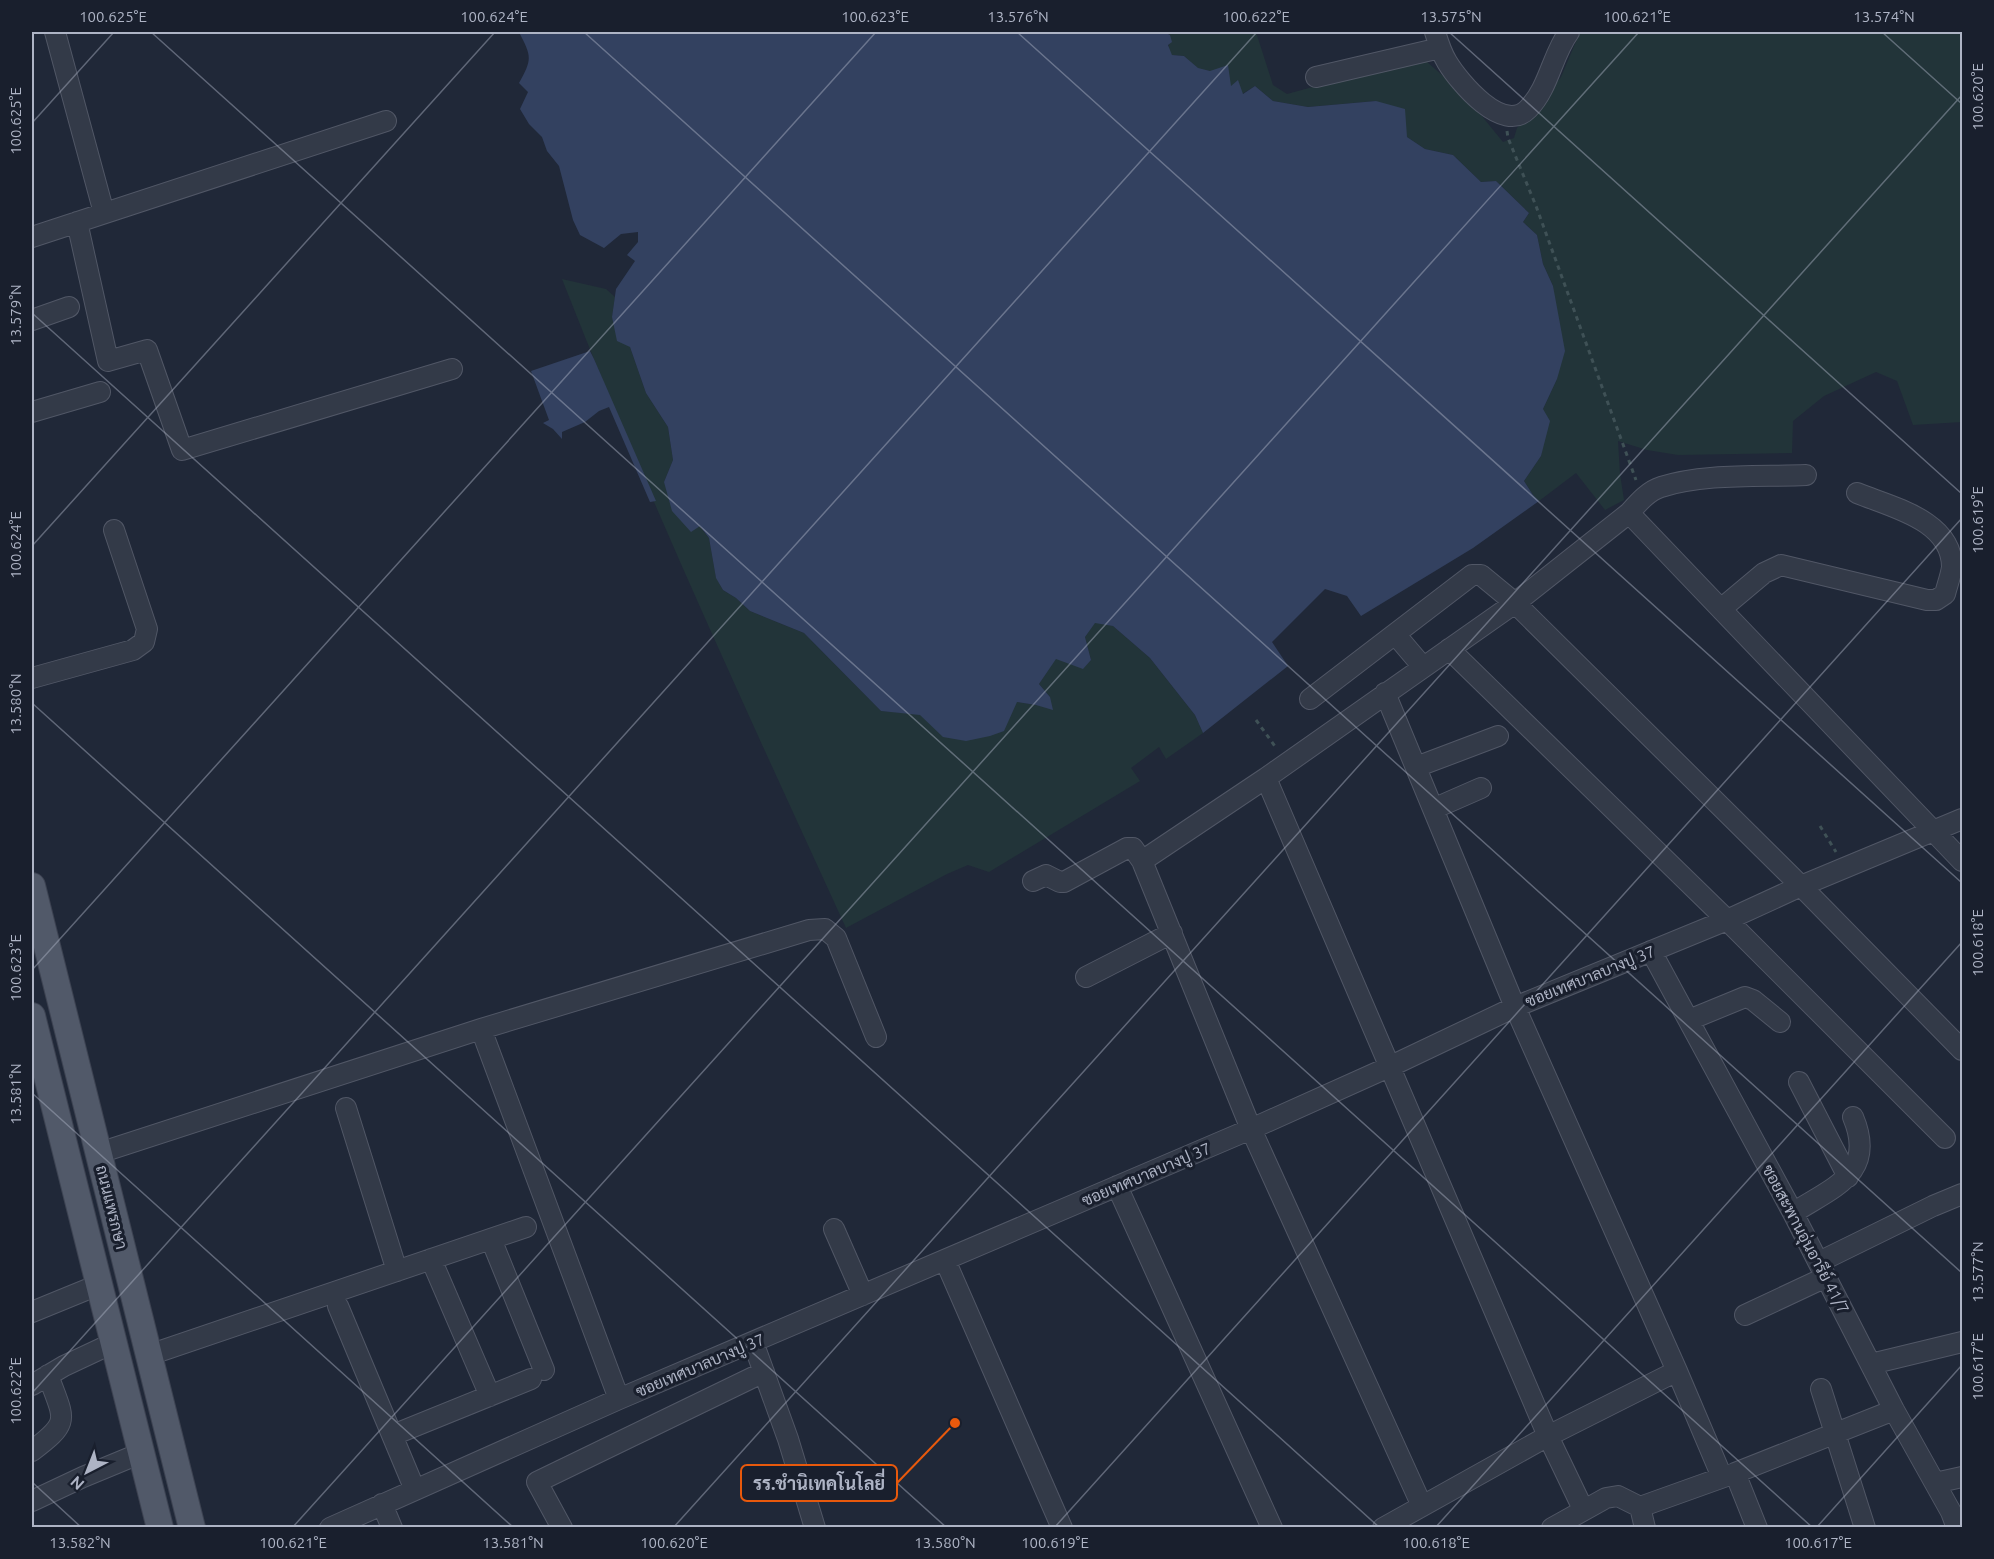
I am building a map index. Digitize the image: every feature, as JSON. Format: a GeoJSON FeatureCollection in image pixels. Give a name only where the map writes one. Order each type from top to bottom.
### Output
{"type":"FeatureCollection","features":[{"type":"Feature","properties":{"kind":"main road","name":"ถนนแพรกษา"},"geometry":{"type":"LineString","coordinates":[[32,886],[192,1527]]}},
{"type":"Feature","properties":{"kind":"main road","name":"ถนนแพรกษา"},"geometry":{"type":"LineString","coordinates":[[32,1016],[160,1527]]}},
{"type":"Feature","properties":{"kind":"street"},"geometry":{"type":"LineString","coordinates":[[55,32],[104,213]]}},
{"type":"Feature","properties":{"kind":"street"},"geometry":{"type":"LineString","coordinates":[[1316,77],[1438,40],[1446,61],[1460,80],[1500,114],[1518,116],[1538,98],[1562,40],[1569,32]]}},
{"type":"Feature","properties":{"kind":"street"},"geometry":{"type":"LineString","coordinates":[[32,237],[386,121]]}},
{"type":"Feature","properties":{"kind":"street"},"geometry":{"type":"LineString","coordinates":[[77,222],[108,362],[147,350],[182,450],[452,369]]}},
{"type":"Feature","properties":{"kind":"street"},"geometry":{"type":"LineString","coordinates":[[32,320],[69,307]]}},
{"type":"Feature","properties":{"kind":"street"},"geometry":{"type":"LineString","coordinates":[[32,412],[100,392]]}},
{"type":"Feature","properties":{"kind":"street"},"geometry":{"type":"LineString","coordinates":[[1143,861],[1266,778],[1515,603],[1659,487],[1697,479],[1806,476]]}},
{"type":"Feature","properties":{"kind":"street"},"geometry":{"type":"LineString","coordinates":[[1721,609],[1764,573],[1781,565],[1926,600],[1936,600],[1944,594],[1952,566],[1946,544],[1939,532],[1924,520],[1857,493]]}},
{"type":"Feature","properties":{"kind":"street"},"geometry":{"type":"LineString","coordinates":[[1629,513],[1962,861]]}},
{"type":"Feature","properties":{"kind":"street"},"geometry":{"type":"LineString","coordinates":[[32,678],[134,650],[144,642],[147,629],[114,530]]}},
{"type":"Feature","properties":{"kind":"street"},"geometry":{"type":"LineString","coordinates":[[1310,699],[1472,575],[1481,575],[1515,603],[1801,886],[1962,1050]]}},
{"type":"Feature","properties":{"kind":"street"},"geometry":{"type":"LineString","coordinates":[[1395,634],[1423,667]]}},
{"type":"Feature","properties":{"kind":"street"},"geometry":{"type":"LineString","coordinates":[[1449,649],[1945,1138]]}},
{"type":"Feature","properties":{"kind":"street"},"geometry":{"type":"LineString","coordinates":[[1385,693],[1515,1007],[1677,1371],[1757,1527]]}},
{"type":"Feature","properties":{"kind":"street"},"geometry":{"type":"LineString","coordinates":[[1416,767],[1498,736]]}},
{"type":"Feature","properties":{"kind":"street"},"geometry":{"type":"LineString","coordinates":[[1266,778],[1548,1436],[1583,1509]]}},
{"type":"Feature","properties":{"kind":"street"},"geometry":{"type":"LineString","coordinates":[[1433,809],[1481,788]]}},
{"type":"Feature","properties":{"kind":"street","name":"ซอยเทศบาลบางปู 37"},"geometry":{"type":"LineString","coordinates":[[330,1527],[619,1399],[1251,1129],[1515,1007],[1962,819]]}},
{"type":"Feature","properties":{"kind":"street"},"geometry":{"type":"LineString","coordinates":[[1033,881],[1046,875],[1064,882],[1127,848],[1133,848],[1143,861],[1251,1129],[1422,1506]]}},
{"type":"Feature","properties":{"kind":"street"},"geometry":{"type":"LineString","coordinates":[[99,1153],[482,1029],[809,930],[825,930],[836,938],[876,1037]]}},
{"type":"Feature","properties":{"kind":"street"},"geometry":{"type":"LineString","coordinates":[[1086,977],[1172,933]]}},
{"type":"Feature","properties":{"kind":"street","name":"ซอยสะพานอุ่นอารีย์ 41/7"},"geometry":{"type":"LineString","coordinates":[[1652,951],[1793,1213],[1894,1410],[1935,1483],[1957,1516]]}},
{"type":"Feature","properties":{"kind":"street"},"geometry":{"type":"LineString","coordinates":[[1689,1020],[1744,997],[1753,1000],[1780,1022]]}},
{"type":"Feature","properties":{"kind":"street"},"geometry":{"type":"LineString","coordinates":[[482,1029],[619,1399]]}},
{"type":"Feature","properties":{"kind":"street"},"geometry":{"type":"LineString","coordinates":[[1799,1082],[1848,1177]]}},
{"type":"Feature","properties":{"kind":"street"},"geometry":{"type":"LineString","coordinates":[[346,1108],[397,1271]]}},
{"type":"Feature","properties":{"kind":"street"},"geometry":{"type":"LineString","coordinates":[[1793,1213],[1848,1177],[1855,1168],[1860,1156],[1859,1136],[1853,1117]]}},
{"type":"Feature","properties":{"kind":"street"},"geometry":{"type":"LineString","coordinates":[[1118,1186],[1272,1527]]}},
{"type":"Feature","properties":{"kind":"street"},"geometry":{"type":"LineString","coordinates":[[1745,1316],[1933,1206],[1962,1194]]}},
{"type":"Feature","properties":{"kind":"street"},"geometry":{"type":"LineString","coordinates":[[149,1355],[526,1227]]}},
{"type":"Feature","properties":{"kind":"street"},"geometry":{"type":"LineString","coordinates":[[834,1229],[863,1295]]}},
{"type":"Feature","properties":{"kind":"street"},"geometry":{"type":"LineString","coordinates":[[393,1435],[538,1375],[491,1239]]}},
{"type":"Feature","properties":{"kind":"street"},"geometry":{"type":"LineString","coordinates":[[431,1259],[490,1396]]}},
{"type":"Feature","properties":{"kind":"street"},"geometry":{"type":"LineString","coordinates":[[945,1260],[1062,1527]]}},
{"type":"Feature","properties":{"kind":"street"},"geometry":{"type":"LineString","coordinates":[[32,1312],[98,1285]]}},
{"type":"Feature","properties":{"kind":"street"},"geometry":{"type":"LineString","coordinates":[[338,1306],[415,1490]]}},
{"type":"Feature","properties":{"kind":"street"},"geometry":{"type":"LineString","coordinates":[[753,1342],[788,1439],[815,1527]]}},
{"type":"Feature","properties":{"kind":"street"},"geometry":{"type":"LineString","coordinates":[[1871,1364],[1962,1342]]}},
{"type":"Feature","properties":{"kind":"street"},"geometry":{"type":"LineString","coordinates":[[32,1451],[54,1434],[61,1423],[62,1413],[40,1380],[113,1343]]}},
{"type":"Feature","properties":{"kind":"street"},"geometry":{"type":"LineString","coordinates":[[1383,1527],[1548,1436],[1677,1371]]}},
{"type":"Feature","properties":{"kind":"street"},"geometry":{"type":"LineString","coordinates":[[562,1527],[537,1482],[764,1372]]}},
{"type":"Feature","properties":{"kind":"street"},"geometry":{"type":"LineString","coordinates":[[1821,1389],[1865,1527]]}},
{"type":"Feature","properties":{"kind":"street"},"geometry":{"type":"LineString","coordinates":[[1552,1527],[1606,1498],[1618,1496],[1640,1507],[1729,1475],[1894,1410]]}},
{"type":"Feature","properties":{"kind":"street"},"geometry":{"type":"LineString","coordinates":[[32,1502],[83,1476],[141,1453]]}},
{"type":"Feature","properties":{"kind":"street"},"geometry":{"type":"LineString","coordinates":[[1935,1483],[1962,1477]]}},
{"type":"Feature","properties":{"kind":"street"},"geometry":{"type":"LineString","coordinates":[[382,1504],[392,1527]]}},
{"type":"Feature","properties":{"kind":"street"},"geometry":{"type":"LineString","coordinates":[[1640,1507],[1645,1527]]}},
{"type":"Feature","properties":{"kind":"path"},"geometry":{"type":"LineString","coordinates":[[1508,138],[1536,206],[1643,498]]}},
{"type":"Feature","properties":{"kind":"path"},"geometry":{"type":"LineString","coordinates":[[1256,720],[1287,763]]}},
{"type":"Feature","properties":{"kind":"path"},"geometry":{"type":"LineString","coordinates":[[1820,826],[1846,867]]}},
{"type":"Feature","properties":{"kind":"shaded area"},"geometry":{"type":"Polygon","coordinates":[[[1164,32],[1256,32],[1273,85],[1287,94],[1408,61],[1427,62],[1463,93],[1503,142],[1514,138],[1517,128],[1561,77],[1580,32],[1962,32],[1962,422],[1913,425],[1897,381],[1876,372],[1824,396],[1793,421],[1792,453],[1678,455],[1647,450],[1618,441],[1624,500],[1605,510],[1576,473],[1539,501],[1524,481],[1541,456],[1543,409],[1557,379],[1553,286],[1543,264],[1537,235],[1523,222],[1529,213],[1496,181],[1481,182],[1453,155],[1425,149],[1407,137],[1376,101],[1308,107],[1273,101],[1255,86],[1242,94],[1210,71],[1198,69],[1184,56],[1172,55],[1169,48],[1170,35],[1164,32]]]}},
{"type":"Feature","properties":{"kind":"shaded area"},"geometry":{"type":"Polygon","coordinates":[[[562,279],[606,289],[615,297],[612,317],[630,347],[646,393],[668,427],[673,460],[664,482],[709,538],[716,577],[723,590],[750,611],[804,633],[881,711],[920,714],[944,737],[1017,702],[1036,705],[1050,697],[1039,684],[1056,658],[1083,668],[1091,660],[1085,637],[1095,622],[1113,626],[1150,658],[1195,715],[1203,733],[1166,759],[1159,747],[1131,768],[1140,781],[989,872],[968,865],[846,928],[664,525],[562,279]]]}},
{"type":"Feature","properties":{"kind":"water"},"geometry":{"type":"Polygon","coordinates":[[[519,32],[1164,32],[1170,35],[1172,42],[1168,45],[1172,55],[1184,56],[1198,68],[1210,71],[1228,65],[1231,86],[1238,80],[1243,94],[1255,86],[1273,101],[1308,107],[1376,101],[1405,109],[1407,137],[1425,149],[1453,155],[1481,182],[1496,181],[1529,213],[1523,222],[1537,235],[1543,264],[1553,286],[1565,351],[1557,379],[1543,409],[1550,421],[1541,456],[1524,481],[1539,501],[1473,548],[1361,616],[1347,596],[1325,589],[1272,642],[1288,666],[1203,733],[1195,715],[1150,658],[1113,626],[1095,623],[1085,637],[1091,660],[1083,669],[1056,659],[1039,684],[1050,697],[1053,710],[1017,702],[1004,731],[966,741],[943,737],[920,715],[881,711],[804,633],[750,611],[723,590],[716,578],[709,538],[700,526],[691,532],[672,511],[664,482],[673,460],[668,427],[646,393],[630,347],[617,341],[612,317],[616,289],[635,261],[627,255],[638,242],[638,232],[621,234],[604,248],[580,235],[573,220],[559,166],[547,151],[542,137],[529,124],[520,109],[528,92],[519,83],[527,68],[529,57],[519,32]]]}},
{"type":"Feature","properties":{"kind":"water"},"geometry":{"type":"Polygon","coordinates":[[[590,351],[656,501],[650,502],[609,407],[599,411],[585,422],[562,432],[562,439],[553,429],[543,423],[549,420],[531,371],[590,351]]]}},
{"type":"Feature","properties":{"kind":"place","name":"รร.ชำนิเทคโนโลยี่"},"geometry":{"type":"Point","coordinates":[955,1423]}}]}
